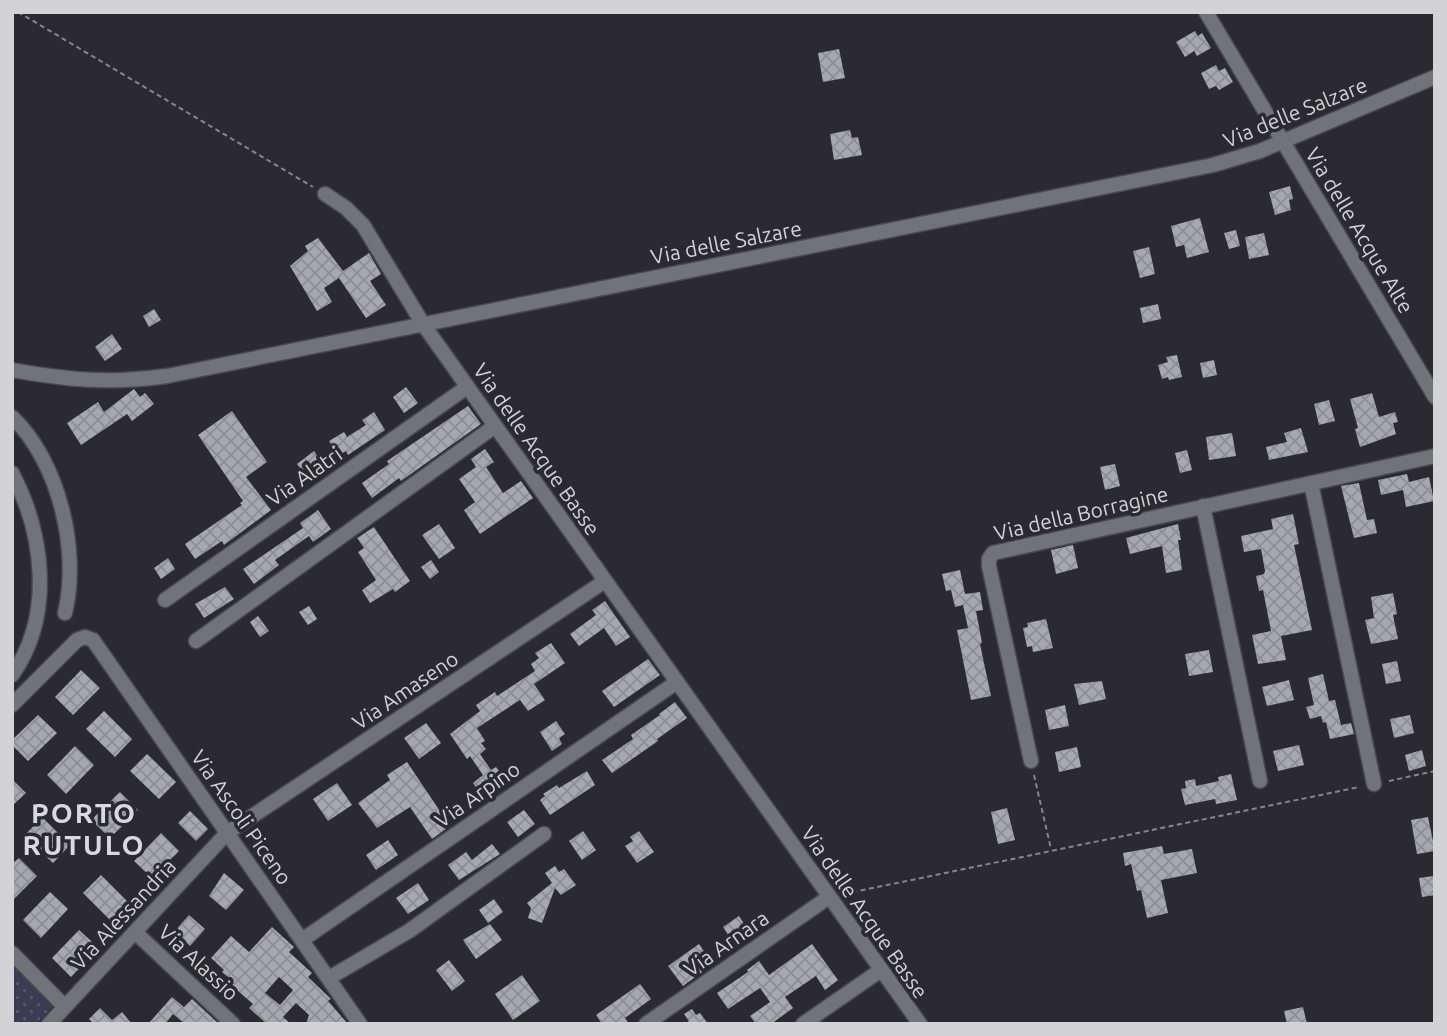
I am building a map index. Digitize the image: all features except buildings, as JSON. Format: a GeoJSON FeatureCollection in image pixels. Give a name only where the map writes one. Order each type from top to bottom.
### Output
{"type":"FeatureCollection","features":[{"type":"Feature","properties":{"kind":"street","name":"Via delle Acque Alte"},"geometry":{"type":"LineString","coordinates":[[1206,12],[1435,397]]}},
{"type":"Feature","properties":{"kind":"street","name":"Via delle Salzare"},"geometry":{"type":"LineString","coordinates":[[12,370],[81,381],[141,379],[1213,165],[1246,156],[1435,77]]}},
{"type":"Feature","properties":{"kind":"street","name":"Via delle Acque Basse"},"geometry":{"type":"LineString","coordinates":[[326,194],[346,208],[363,225],[423,324],[920,1024]]}},
{"type":"Feature","properties":{"kind":"street","name":"Via Alatri"},"geometry":{"type":"LineString","coordinates":[[165,600],[467,387]]}},
{"type":"Feature","properties":{"kind":"street"},"geometry":{"type":"LineString","coordinates":[[12,417],[32,442],[53,482],[61,506],[71,571],[65,612]]}},
{"type":"Feature","properties":{"kind":"street"},"geometry":{"type":"LineString","coordinates":[[196,641],[495,426]]}},
{"type":"Feature","properties":{"kind":"street","name":"Via della Borragine"},"geometry":{"type":"LineString","coordinates":[[1031,761],[989,566],[990,555],[1000,550],[1435,456]]}},
{"type":"Feature","properties":{"kind":"street"},"geometry":{"type":"LineString","coordinates":[[12,473],[30,515],[38,559],[40,593],[33,635],[12,675]]}},
{"type":"Feature","properties":{"kind":"street"},"geometry":{"type":"LineString","coordinates":[[1311,483],[1374,784]]}},
{"type":"Feature","properties":{"kind":"street"},"geometry":{"type":"LineString","coordinates":[[1203,506],[1260,780]]}},
{"type":"Feature","properties":{"kind":"street","name":"Via Amaseno"},"geometry":{"type":"LineString","coordinates":[[228,833],[605,581]]}},
{"type":"Feature","properties":{"kind":"street","name":"Via Ascoli Piceno"},"geometry":{"type":"LineString","coordinates":[[12,705],[75,642],[85,637],[91,639],[360,1024]]}},
{"type":"Feature","properties":{"kind":"street","name":"Via Arpino"},"geometry":{"type":"LineString","coordinates":[[302,940],[677,682]]}},
{"type":"Feature","properties":{"kind":"street","name":"Via Alessandria"},"geometry":{"type":"LineString","coordinates":[[49,1024],[228,833]]}},
{"type":"Feature","properties":{"kind":"street"},"geometry":{"type":"LineString","coordinates":[[329,978],[409,931],[544,834]]}},
{"type":"Feature","properties":{"kind":"street","name":"Via Arnara"},"geometry":{"type":"LineString","coordinates":[[646,1024],[829,897]]}},
{"type":"Feature","properties":{"kind":"street","name":"Via Alassio"},"geometry":{"type":"LineString","coordinates":[[135,932],[233,1024]]}},
{"type":"Feature","properties":{"kind":"street"},"geometry":{"type":"LineString","coordinates":[[12,953],[65,1007]]}},
{"type":"Feature","properties":{"kind":"street"},"geometry":{"type":"LineString","coordinates":[[803,1024],[881,970]]}},
{"type":"Feature","properties":{"kind":"path"},"geometry":{"type":"LineString","coordinates":[[18,12],[326,194]]}},
{"type":"Feature","properties":{"kind":"path"},"geometry":{"type":"LineString","coordinates":[[1031,761],[1051,849]]}},
{"type":"Feature","properties":{"kind":"path"},"geometry":{"type":"LineString","coordinates":[[829,897],[1435,771]]}},
{"type":"Feature","properties":{"kind":"shaded area"},"geometry":{"type":"Polygon","coordinates":[[[12,962],[54,1005],[37,1024],[12,1024],[12,962]]]}},
{"type":"Feature","properties":{"kind":"district","name":"PORTO RUTULO"},"geometry":{"type":"Point","coordinates":[84,828]}}]}
